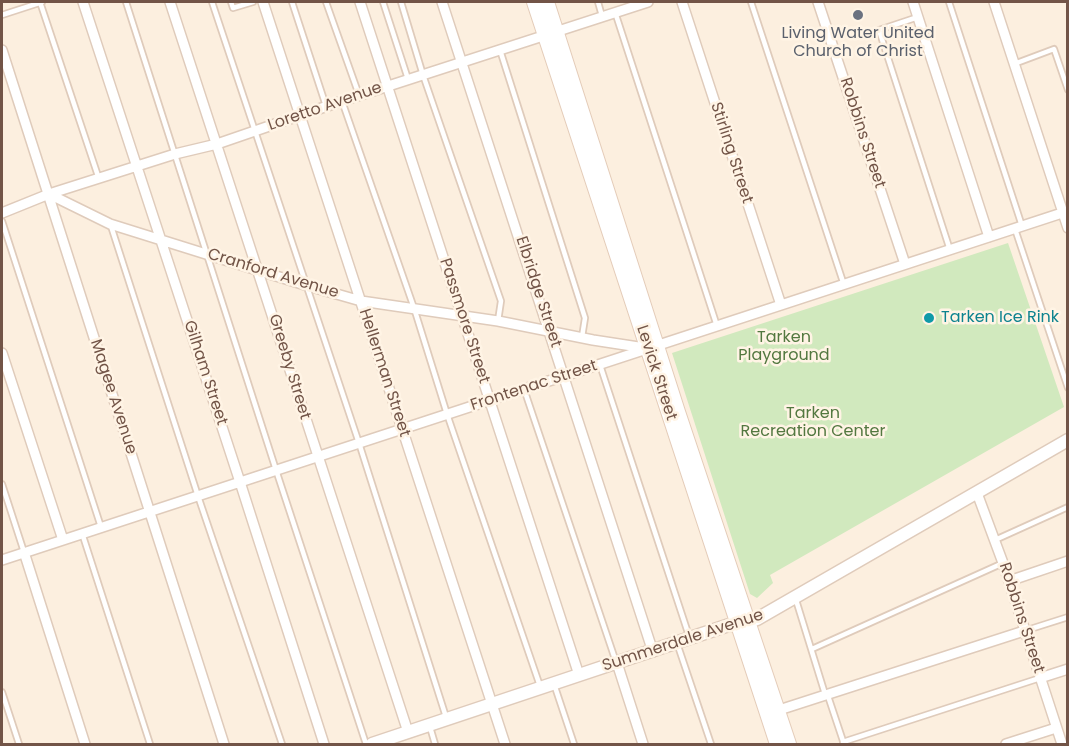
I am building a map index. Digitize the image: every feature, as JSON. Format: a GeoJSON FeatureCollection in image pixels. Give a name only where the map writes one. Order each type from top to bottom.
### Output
{"type":"FeatureCollection","features":[{"type":"Feature","properties":{"kind":"main road","name":"Levick Street"},"geometry":{"type":"LineString","coordinates":[[534,2],[551,34],[743,623],[777,744]]}},
{"type":"Feature","properties":{"kind":"main road","name":"Levick Street"},"geometry":{"type":"LineString","coordinates":[[547,2],[551,34]]}},
{"type":"Feature","properties":{"kind":"main road","name":"Levick Street"},"geometry":{"type":"LineString","coordinates":[[743,623],[779,710],[789,744]]}},
{"type":"Feature","properties":{"kind":"street","name":"Gilham Street"},"geometry":{"type":"LineString","coordinates":[[83,2],[324,744]]}},
{"type":"Feature","properties":{"kind":"street","name":"Greeby Street"},"geometry":{"type":"LineString","coordinates":[[170,2],[408,732]]}},
{"type":"Feature","properties":{"kind":"street","name":"Hellerman Street"},"geometry":{"type":"LineString","coordinates":[[263,2],[505,744]]}},
{"type":"Feature","properties":{"kind":"street","name":"Passmore Street"},"geometry":{"type":"LineString","coordinates":[[360,2],[579,675]]}},
{"type":"Feature","properties":{"kind":"street","name":"Elbridge Street"},"geometry":{"type":"LineString","coordinates":[[442,2],[653,652]]}},
{"type":"Feature","properties":{"kind":"street","name":"Loretto Avenue"},"geometry":{"type":"LineString","coordinates":[[2,213],[49,194],[175,154],[217,144],[644,2]]}},
{"type":"Feature","properties":{"kind":"street","name":"Stirling Street"},"geometry":{"type":"LineString","coordinates":[[682,2],[781,305]]}},
{"type":"Feature","properties":{"kind":"street","name":"Robbins Street"},"geometry":{"type":"LineString","coordinates":[[818,2],[906,264]]}},
{"type":"Feature","properties":{"kind":"street"},"geometry":{"type":"LineString","coordinates":[[913,2],[989,237]]}},
{"type":"Feature","properties":{"kind":"street"},"geometry":{"type":"LineString","coordinates":[[994,2],[1065,212],[1068,228]]}},
{"type":"Feature","properties":{"kind":"street","name":"Magee Avenue"},"geometry":{"type":"LineString","coordinates":[[2,50],[224,744]]}},
{"type":"Feature","properties":{"kind":"street","name":"Cranford Avenue"},"geometry":{"type":"LineString","coordinates":[[49,194],[110,224],[361,301],[498,321],[582,338],[652,347]]}},
{"type":"Feature","properties":{"kind":"street","name":"Frontenac Street"},"geometry":{"type":"LineString","coordinates":[[2,560],[1065,212]]}},
{"type":"Feature","properties":{"kind":"street"},"geometry":{"type":"LineString","coordinates":[[2,354],[63,540]]}},
{"type":"Feature","properties":{"kind":"street","name":"Summerdale Avenue"},"geometry":{"type":"LineString","coordinates":[[372,744],[729,625],[757,619],[1068,440]]}},
{"type":"Feature","properties":{"kind":"street","name":"Robbins Street"},"geometry":{"type":"LineString","coordinates":[[977,493],[1003,563],[1062,744]]}},
{"type":"Feature","properties":{"kind":"street"},"geometry":{"type":"LineString","coordinates":[[24,552],[85,744]]}},
{"type":"Feature","properties":{"kind":"street"},"geometry":{"type":"LineString","coordinates":[[1009,581],[1068,561]]}},
{"type":"Feature","properties":{"kind":"street"},"geometry":{"type":"LineString","coordinates":[[779,710],[1024,631]]}},
{"type":"Feature","properties":{"kind":"street"},"geometry":{"type":"LineString","coordinates":[[617,663],[643,744]]}},
{"type":"Feature","properties":{"kind":"street"},"geometry":{"type":"LineString","coordinates":[[1040,678],[1068,669]]}},
{"type":"Feature","properties":{"kind":"street"},"geometry":{"type":"LineString","coordinates":[[1006,744],[1056,728]]}},
{"type":"Feature","properties":{"kind":"lane"},"geometry":{"type":"LineString","coordinates":[[2,15],[41,2],[99,179]]}},
{"type":"Feature","properties":{"kind":"lane"},"geometry":{"type":"LineString","coordinates":[[126,2],[366,744]]}},
{"type":"Feature","properties":{"kind":"lane"},"geometry":{"type":"LineString","coordinates":[[212,2],[447,720]]}},
{"type":"Feature","properties":{"kind":"lane"},"geometry":{"type":"LineString","coordinates":[[231,2],[233,8],[253,2]]}},
{"type":"Feature","properties":{"kind":"lane"},"geometry":{"type":"LineString","coordinates":[[292,2],[326,106]]}},
{"type":"Feature","properties":{"kind":"lane"},"geometry":{"type":"LineString","coordinates":[[326,2],[360,95]]}},
{"type":"Feature","properties":{"kind":"lane"},"geometry":{"type":"LineString","coordinates":[[383,2],[408,79]]}},
{"type":"Feature","properties":{"kind":"lane"},"geometry":{"type":"LineString","coordinates":[[401,2],[423,75],[501,301],[498,321]]}},
{"type":"Feature","properties":{"kind":"lane"},"geometry":{"type":"LineString","coordinates":[[598,2],[603,16]]}},
{"type":"Feature","properties":{"kind":"lane"},"geometry":{"type":"LineString","coordinates":[[751,2],[844,285]]}},
{"type":"Feature","properties":{"kind":"lane"},"geometry":{"type":"LineString","coordinates":[[950,2],[1068,388]]}},
{"type":"Feature","properties":{"kind":"lane"},"geometry":{"type":"LineString","coordinates":[[615,12],[717,326]]}},
{"type":"Feature","properties":{"kind":"lane"},"geometry":{"type":"LineString","coordinates":[[918,17],[879,30],[950,250]]}},
{"type":"Feature","properties":{"kind":"lane"},"geometry":{"type":"LineString","coordinates":[[1014,64],[1054,49],[1068,90]]}},
{"type":"Feature","properties":{"kind":"lane"},"geometry":{"type":"LineString","coordinates":[[500,50],[585,318],[582,338]]}},
{"type":"Feature","properties":{"kind":"lane"},"geometry":{"type":"LineString","coordinates":[[342,101],[541,688]]}},
{"type":"Feature","properties":{"kind":"lane"},"geometry":{"type":"LineString","coordinates":[[2,221],[101,527]]}},
{"type":"Feature","properties":{"kind":"lane"},"geometry":{"type":"LineString","coordinates":[[110,224],[198,496],[282,744]]}},
{"type":"Feature","properties":{"kind":"lane"},"geometry":{"type":"LineString","coordinates":[[599,364],[690,638]]}},
{"type":"Feature","properties":{"kind":"lane"},"geometry":{"type":"LineString","coordinates":[[524,389],[617,663]]}},
{"type":"Feature","properties":{"kind":"lane"},"geometry":{"type":"LineString","coordinates":[[2,483],[24,552]]}},
{"type":"Feature","properties":{"kind":"lane"},"geometry":{"type":"LineString","coordinates":[[995,540],[1068,507]]}},
{"type":"Feature","properties":{"kind":"lane"},"geometry":{"type":"LineString","coordinates":[[82,533],[150,744]]}},
{"type":"Feature","properties":{"kind":"lane"},"geometry":{"type":"LineString","coordinates":[[812,649],[1003,563]]}},
{"type":"Feature","properties":{"kind":"lane"},"geometry":{"type":"LineString","coordinates":[[795,597],[843,743],[1040,678]]}},
{"type":"Feature","properties":{"kind":"lane"},"geometry":{"type":"LineString","coordinates":[[1024,631],[1068,617]]}},
{"type":"Feature","properties":{"kind":"lane"},"geometry":{"type":"LineString","coordinates":[[678,643],[711,744]]}},
{"type":"Feature","properties":{"kind":"lane"},"geometry":{"type":"LineString","coordinates":[[554,684],[574,744]]}},
{"type":"Feature","properties":{"kind":"lane"},"geometry":{"type":"LineString","coordinates":[[2,692],[19,744]]}},
{"type":"Feature","properties":{"kind":"lane"},"geometry":{"type":"LineString","coordinates":[[429,726],[435,744]]}},
{"type":"Feature","properties":{"kind":"green space","name":"Tarken Recreation Center"},"geometry":{"type":"Polygon","coordinates":[[[1008,243],[1064,407],[770,575],[773,583],[757,598],[750,594],[672,353],[1008,243]]]}},
{"type":"Feature","properties":{"kind":"place","name":"Living Water United Church of Christ"},"geometry":{"type":"Point","coordinates":[858,15]}},
{"type":"Feature","properties":{"kind":"place","name":"Tarken Ice Rink"},"geometry":{"type":"Point","coordinates":[929,318]}},
{"type":"Feature","properties":{"kind":"park label","name":"Tarken Playground"},"geometry":{"type":"Point","coordinates":[784,347]}}]}
